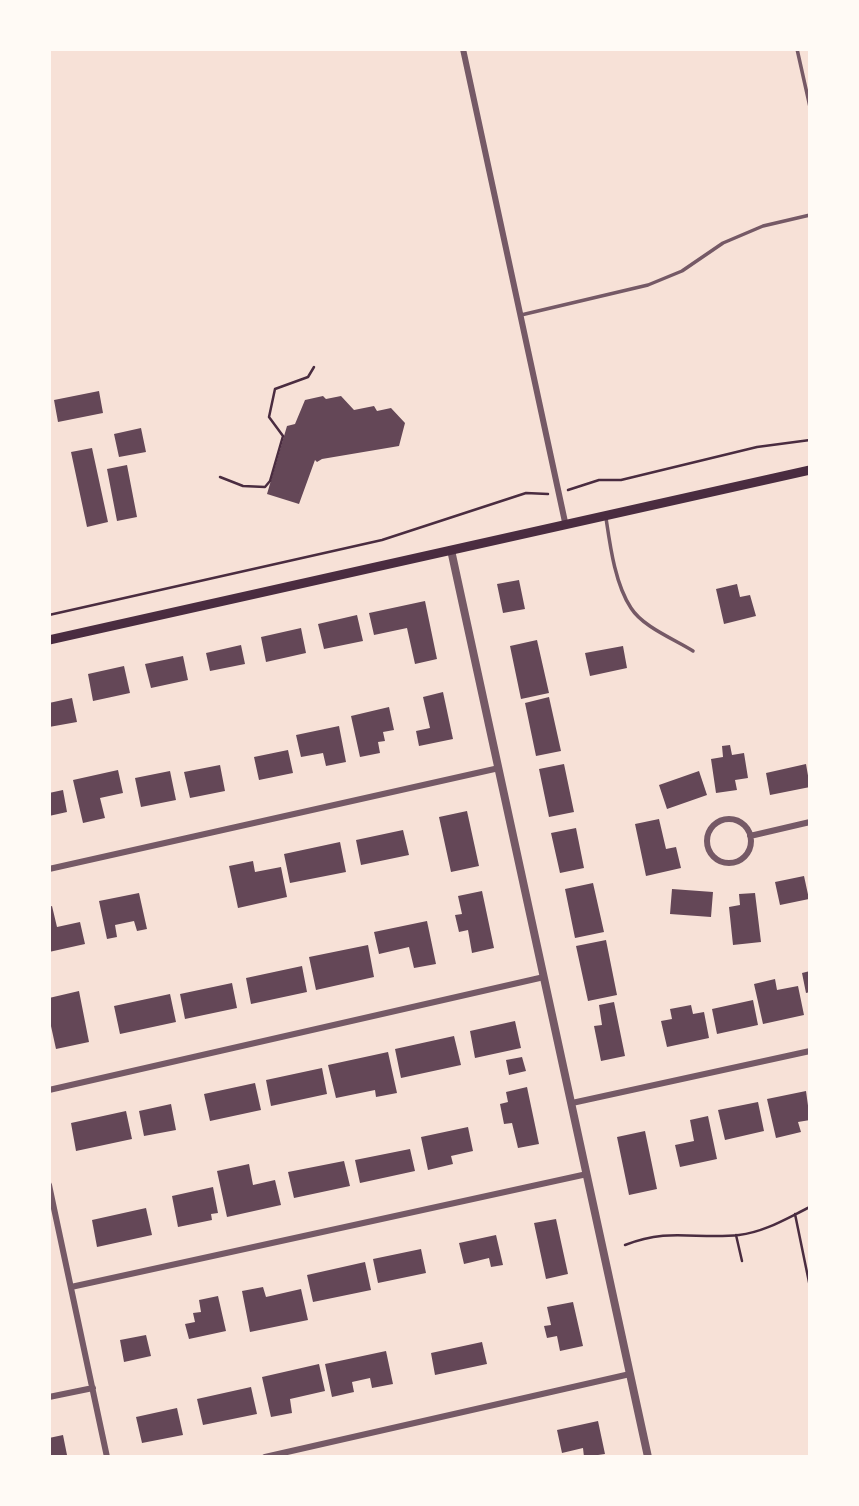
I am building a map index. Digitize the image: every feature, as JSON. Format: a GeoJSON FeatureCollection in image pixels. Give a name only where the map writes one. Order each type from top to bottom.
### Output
{"type":"FeatureCollection","features":[{"type":"Feature","properties":{"kind":"main road"},"geometry":{"type":"LineString","coordinates":[[49,640],[565,522],[810,470]]}},
{"type":"Feature","properties":{"kind":"street"},"geometry":{"type":"LineString","coordinates":[[463,49],[565,522]]}},
{"type":"Feature","properties":{"kind":"street"},"geometry":{"type":"LineString","coordinates":[[450,550],[648,1457]]}},
{"type":"Feature","properties":{"kind":"street"},"geometry":{"type":"LineString","coordinates":[[49,869],[499,768]]}},
{"type":"Feature","properties":{"kind":"street"},"geometry":{"type":"LineString","coordinates":[[728,818],[742,823],[750,836],[746,856],[733,863],[713,857],[706,844],[709,830],[720,820],[728,818]]}},
{"type":"Feature","properties":{"kind":"street"},"geometry":{"type":"LineString","coordinates":[[750,836],[810,822]]}},
{"type":"Feature","properties":{"kind":"street"},"geometry":{"type":"LineString","coordinates":[[49,1090],[544,977]]}},
{"type":"Feature","properties":{"kind":"street"},"geometry":{"type":"LineString","coordinates":[[572,1104],[810,1051]]}},
{"type":"Feature","properties":{"kind":"street"},"geometry":{"type":"LineString","coordinates":[[71,1287],[587,1174]]}},
{"type":"Feature","properties":{"kind":"street"},"geometry":{"type":"LineString","coordinates":[[49,1185],[107,1457]]}},
{"type":"Feature","properties":{"kind":"street"},"geometry":{"type":"LineString","coordinates":[[265,1457],[630,1374]]}},
{"type":"Feature","properties":{"kind":"street"},"geometry":{"type":"LineString","coordinates":[[49,1397],[93,1388]]}},
{"type":"Feature","properties":{"kind":"lane"},"geometry":{"type":"LineString","coordinates":[[797,49],[810,107]]}},
{"type":"Feature","properties":{"kind":"lane"},"geometry":{"type":"LineString","coordinates":[[521,315],[648,285],[682,271],[723,243],[763,226],[810,215]]}},
{"type":"Feature","properties":{"kind":"lane"},"geometry":{"type":"LineString","coordinates":[[606,514],[623,591],[631,608],[644,620],[693,651]]}},
{"type":"Feature","properties":{"kind":"path"},"geometry":{"type":"LineString","coordinates":[[220,477],[265,487],[270,481],[283,436],[269,417],[275,389],[309,377],[314,367]]}},
{"type":"Feature","properties":{"kind":"path"},"geometry":{"type":"LineString","coordinates":[[576,489],[600,480],[621,480],[757,447],[810,440]]}},
{"type":"Feature","properties":{"kind":"path"},"geometry":{"type":"LineString","coordinates":[[49,615],[382,540],[526,494],[545,494]]}},
{"type":"Feature","properties":{"kind":"path"},"geometry":{"type":"LineString","coordinates":[[625,1245],[645,1237],[672,1233],[736,1236],[766,1228],[810,1207]]}},
{"type":"Feature","properties":{"kind":"path"},"geometry":{"type":"LineString","coordinates":[[795,1214],[810,1287]]}},
{"type":"Feature","properties":{"kind":"path"},"geometry":{"type":"LineString","coordinates":[[786,1219],[796,1221]]}},
{"type":"Feature","properties":{"kind":"path"},"geometry":{"type":"LineString","coordinates":[[736,1236],[742,1261]]}},
{"type":"Feature","properties":{"kind":"building"},"geometry":{"type":"Polygon","coordinates":[[[99,391],[103,413],[58,422],[54,400],[99,391]]]}},
{"type":"Feature","properties":{"kind":"building"},"geometry":{"type":"Polygon","coordinates":[[[323,396],[326,399],[341,396],[354,410],[374,406],[377,411],[391,408],[405,423],[399,446],[317,462],[315,460],[299,504],[267,494],[287,426],[295,424],[305,400],[323,396]]]}},
{"type":"Feature","properties":{"kind":"building"},"geometry":{"type":"Polygon","coordinates":[[[141,428],[146,452],[119,457],[114,434],[141,428]]]}},
{"type":"Feature","properties":{"kind":"building"},"geometry":{"type":"Polygon","coordinates":[[[92,448],[108,522],[87,527],[71,452],[92,448]]]}},
{"type":"Feature","properties":{"kind":"building"},"geometry":{"type":"Polygon","coordinates":[[[127,465],[137,517],[117,521],[107,469],[127,465]]]}},
{"type":"Feature","properties":{"kind":"building"},"geometry":{"type":"Polygon","coordinates":[[[519,580],[525,609],[503,613],[497,584],[519,580]]]}},
{"type":"Feature","properties":{"kind":"building"},"geometry":{"type":"Polygon","coordinates":[[[737,584],[740,597],[750,595],[756,616],[724,624],[716,589],[737,584]]]}},
{"type":"Feature","properties":{"kind":"building"},"geometry":{"type":"Polygon","coordinates":[[[425,601],[437,659],[415,664],[407,628],[374,635],[369,613],[425,601]]]}},
{"type":"Feature","properties":{"kind":"building"},"geometry":{"type":"Polygon","coordinates":[[[357,615],[363,641],[324,649],[318,624],[357,615]]]}},
{"type":"Feature","properties":{"kind":"building"},"geometry":{"type":"Polygon","coordinates":[[[301,628],[306,653],[266,662],[261,637],[301,628]]]}},
{"type":"Feature","properties":{"kind":"building"},"geometry":{"type":"Polygon","coordinates":[[[537,640],[549,693],[521,699],[510,646],[537,640]]]}},
{"type":"Feature","properties":{"kind":"building"},"geometry":{"type":"Polygon","coordinates":[[[241,645],[245,664],[210,671],[206,653],[241,645]]]}},
{"type":"Feature","properties":{"kind":"building"},"geometry":{"type":"Polygon","coordinates":[[[623,646],[627,668],[590,676],[585,653],[623,646]]]}},
{"type":"Feature","properties":{"kind":"building"},"geometry":{"type":"Polygon","coordinates":[[[183,656],[188,680],[151,688],[145,664],[183,656]]]}},
{"type":"Feature","properties":{"kind":"building"},"geometry":{"type":"Polygon","coordinates":[[[124,666],[130,693],[93,701],[88,674],[124,666]]]}},
{"type":"Feature","properties":{"kind":"building"},"geometry":{"type":"Polygon","coordinates":[[[443,692],[453,739],[419,746],[416,731],[430,728],[423,697],[443,692]]]}},
{"type":"Feature","properties":{"kind":"building"},"geometry":{"type":"Polygon","coordinates":[[[549,697],[561,751],[536,756],[525,703],[549,697]]]}},
{"type":"Feature","properties":{"kind":"building"},"geometry":{"type":"Polygon","coordinates":[[[72,698],[77,722],[49,727],[49,703],[72,698]]]}},
{"type":"Feature","properties":{"kind":"building"},"geometry":{"type":"Polygon","coordinates":[[[389,707],[394,730],[383,732],[385,741],[378,742],[380,753],[360,757],[351,716],[389,707]]]}},
{"type":"Feature","properties":{"kind":"building"},"geometry":{"type":"Polygon","coordinates":[[[339,726],[346,762],[326,766],[323,753],[301,757],[296,735],[339,726]]]}},
{"type":"Feature","properties":{"kind":"building"},"geometry":{"type":"Polygon","coordinates":[[[730,745],[732,755],[744,753],[748,778],[735,780],[737,790],[716,793],[711,759],[723,757],[722,746],[730,745]]]}},
{"type":"Feature","properties":{"kind":"building"},"geometry":{"type":"Polygon","coordinates":[[[288,750],[293,773],[259,780],[254,757],[288,750]]]}},
{"type":"Feature","properties":{"kind":"building"},"geometry":{"type":"Polygon","coordinates":[[[564,764],[574,812],[549,817],[539,769],[564,764]]]}},
{"type":"Feature","properties":{"kind":"building"},"geometry":{"type":"Polygon","coordinates":[[[806,764],[810,787],[770,795],[766,773],[806,764]]]}},
{"type":"Feature","properties":{"kind":"building"},"geometry":{"type":"Polygon","coordinates":[[[220,765],[225,791],[190,798],[184,772],[220,765]]]}},
{"type":"Feature","properties":{"kind":"building"},"geometry":{"type":"Polygon","coordinates":[[[118,770],[123,793],[100,798],[105,818],[83,823],[73,780],[118,770]]]}},
{"type":"Feature","properties":{"kind":"building"},"geometry":{"type":"Polygon","coordinates":[[[170,771],[176,800],[141,807],[135,778],[170,771]]]}},
{"type":"Feature","properties":{"kind":"building"},"geometry":{"type":"Polygon","coordinates":[[[699,771],[707,795],[667,809],[659,785],[699,771]]]}},
{"type":"Feature","properties":{"kind":"building"},"geometry":{"type":"Polygon","coordinates":[[[63,790],[67,812],[49,816],[49,793],[63,790]]]}},
{"type":"Feature","properties":{"kind":"building"},"geometry":{"type":"Polygon","coordinates":[[[467,811],[479,866],[451,872],[439,817],[467,811]]]}},
{"type":"Feature","properties":{"kind":"building"},"geometry":{"type":"Polygon","coordinates":[[[659,819],[666,849],[676,847],[681,868],[646,876],[635,824],[659,819]]]}},
{"type":"Feature","properties":{"kind":"building"},"geometry":{"type":"Polygon","coordinates":[[[576,828],[584,868],[560,873],[551,833],[576,828]]]}},
{"type":"Feature","properties":{"kind":"building"},"geometry":{"type":"Polygon","coordinates":[[[403,830],[409,855],[361,865],[356,840],[403,830]]]}},
{"type":"Feature","properties":{"kind":"building"},"geometry":{"type":"Polygon","coordinates":[[[340,842],[346,872],[290,883],[284,854],[340,842]]]}},
{"type":"Feature","properties":{"kind":"building"},"geometry":{"type":"Polygon","coordinates":[[[253,861],[255,872],[281,867],[287,897],[238,908],[229,866],[253,861]]]}},
{"type":"Feature","properties":{"kind":"building"},"geometry":{"type":"Polygon","coordinates":[[[804,876],[809,899],[780,905],[775,882],[804,876]]]}},
{"type":"Feature","properties":{"kind":"building"},"geometry":{"type":"Polygon","coordinates":[[[593,883],[604,932],[575,938],[565,889],[593,883]]]}},
{"type":"Feature","properties":{"kind":"building"},"geometry":{"type":"Polygon","coordinates":[[[672,889],[713,892],[711,917],[670,914],[672,889]]]}},
{"type":"Feature","properties":{"kind":"building"},"geometry":{"type":"Polygon","coordinates":[[[482,891],[494,948],[472,953],[468,930],[459,932],[455,915],[462,914],[458,896],[482,891]]]}},
{"type":"Feature","properties":{"kind":"building"},"geometry":{"type":"Polygon","coordinates":[[[139,893],[147,929],[137,931],[134,921],[115,925],[117,937],[107,939],[99,901],[139,893]]]}},
{"type":"Feature","properties":{"kind":"building"},"geometry":{"type":"Polygon","coordinates":[[[755,893],[761,942],[733,945],[729,907],[740,905],[739,894],[755,893]]]}},
{"type":"Feature","properties":{"kind":"building"},"geometry":{"type":"Polygon","coordinates":[[[52,906],[57,927],[80,922],[85,944],[49,952],[49,907],[52,906]]]}},
{"type":"Feature","properties":{"kind":"building"},"geometry":{"type":"Polygon","coordinates":[[[427,921],[436,964],[414,968],[409,947],[379,954],[374,932],[427,921]]]}},
{"type":"Feature","properties":{"kind":"building"},"geometry":{"type":"Polygon","coordinates":[[[606,940],[617,995],[588,1001],[576,946],[606,940]]]}},
{"type":"Feature","properties":{"kind":"building"},"geometry":{"type":"Polygon","coordinates":[[[368,945],[374,977],[316,990],[309,957],[368,945]]]}},
{"type":"Feature","properties":{"kind":"building"},"geometry":{"type":"Polygon","coordinates":[[[302,966],[307,992],[251,1004],[246,978],[302,966]]]}},
{"type":"Feature","properties":{"kind":"building"},"geometry":{"type":"Polygon","coordinates":[[[810,971],[810,992],[806,993],[802,973],[810,971]]]}},
{"type":"Feature","properties":{"kind":"building"},"geometry":{"type":"Polygon","coordinates":[[[775,979],[777,990],[798,986],[804,1015],[763,1024],[754,984],[775,979]]]}},
{"type":"Feature","properties":{"kind":"building"},"geometry":{"type":"Polygon","coordinates":[[[232,983],[237,1008],[185,1019],[180,994],[232,983]]]}},
{"type":"Feature","properties":{"kind":"building"},"geometry":{"type":"Polygon","coordinates":[[[79,991],[89,1042],[56,1049],[49,1017],[49,998],[79,991]]]}},
{"type":"Feature","properties":{"kind":"building"},"geometry":{"type":"Polygon","coordinates":[[[170,994],[176,1022],[120,1034],[114,1006],[170,994]]]}},
{"type":"Feature","properties":{"kind":"building"},"geometry":{"type":"Polygon","coordinates":[[[753,1000],[758,1025],[717,1034],[712,1009],[753,1000]]]}},
{"type":"Feature","properties":{"kind":"building"},"geometry":{"type":"Polygon","coordinates":[[[614,1002],[625,1056],[601,1061],[594,1026],[602,1025],[599,1005],[614,1002]]]}},
{"type":"Feature","properties":{"kind":"building"},"geometry":{"type":"Polygon","coordinates":[[[691,1005],[693,1014],[704,1012],[709,1038],[667,1047],[661,1021],[672,1019],[670,1009],[691,1005]]]}},
{"type":"Feature","properties":{"kind":"building"},"geometry":{"type":"Polygon","coordinates":[[[515,1021],[521,1048],[475,1058],[470,1031],[515,1021]]]}},
{"type":"Feature","properties":{"kind":"building"},"geometry":{"type":"Polygon","coordinates":[[[454,1036],[461,1065],[401,1078],[395,1049],[454,1036]]]}},
{"type":"Feature","properties":{"kind":"building"},"geometry":{"type":"Polygon","coordinates":[[[388,1052],[397,1093],[376,1097],[375,1090],[336,1098],[328,1065],[388,1052]]]}},
{"type":"Feature","properties":{"kind":"building"},"geometry":{"type":"Polygon","coordinates":[[[522,1057],[526,1071],[509,1075],[506,1060],[522,1057]]]}},
{"type":"Feature","properties":{"kind":"building"},"geometry":{"type":"Polygon","coordinates":[[[322,1068],[327,1094],[271,1106],[266,1080],[322,1068]]]}},
{"type":"Feature","properties":{"kind":"building"},"geometry":{"type":"Polygon","coordinates":[[[255,1083],[261,1110],[210,1121],[204,1094],[255,1083]]]}},
{"type":"Feature","properties":{"kind":"building"},"geometry":{"type":"Polygon","coordinates":[[[527,1087],[539,1144],[518,1148],[512,1123],[504,1124],[500,1104],[508,1102],[506,1092],[527,1087]]]}},
{"type":"Feature","properties":{"kind":"building"},"geometry":{"type":"Polygon","coordinates":[[[806,1091],[810,1120],[798,1122],[801,1132],[776,1138],[767,1099],[806,1091]]]}},
{"type":"Feature","properties":{"kind":"building"},"geometry":{"type":"Polygon","coordinates":[[[758,1102],[764,1131],[725,1140],[718,1110],[758,1102]]]}},
{"type":"Feature","properties":{"kind":"building"},"geometry":{"type":"Polygon","coordinates":[[[171,1104],[176,1130],[144,1136],[139,1111],[171,1104]]]}},
{"type":"Feature","properties":{"kind":"building"},"geometry":{"type":"Polygon","coordinates":[[[126,1111],[132,1139],[76,1151],[71,1123],[126,1111]]]}},
{"type":"Feature","properties":{"kind":"building"},"geometry":{"type":"Polygon","coordinates":[[[708,1116],[717,1159],[680,1167],[675,1145],[694,1141],[690,1120],[708,1116]]]}},
{"type":"Feature","properties":{"kind":"building"},"geometry":{"type":"Polygon","coordinates":[[[468,1127],[473,1151],[451,1156],[453,1164],[428,1170],[421,1137],[468,1127]]]}},
{"type":"Feature","properties":{"kind":"building"},"geometry":{"type":"Polygon","coordinates":[[[645,1131],[657,1189],[629,1195],[617,1137],[645,1131]]]}},
{"type":"Feature","properties":{"kind":"building"},"geometry":{"type":"Polygon","coordinates":[[[410,1149],[415,1171],[360,1183],[355,1160],[410,1149]]]}},
{"type":"Feature","properties":{"kind":"building"},"geometry":{"type":"Polygon","coordinates":[[[344,1161],[350,1186],[294,1198],[288,1172],[344,1161]]]}},
{"type":"Feature","properties":{"kind":"building"},"geometry":{"type":"Polygon","coordinates":[[[249,1164],[253,1185],[275,1180],[281,1205],[227,1217],[217,1171],[249,1164]]]}},
{"type":"Feature","properties":{"kind":"building"},"geometry":{"type":"Polygon","coordinates":[[[213,1187],[218,1213],[211,1214],[212,1220],[178,1227],[172,1196],[213,1187]]]}},
{"type":"Feature","properties":{"kind":"building"},"geometry":{"type":"Polygon","coordinates":[[[146,1208],[152,1235],[97,1247],[92,1220],[146,1208]]]}},
{"type":"Feature","properties":{"kind":"building"},"geometry":{"type":"Polygon","coordinates":[[[556,1219],[568,1274],[546,1279],[534,1223],[556,1219]]]}},
{"type":"Feature","properties":{"kind":"building"},"geometry":{"type":"Polygon","coordinates":[[[496,1235],[503,1265],[491,1267],[489,1258],[464,1264],[459,1243],[496,1235]]]}},
{"type":"Feature","properties":{"kind":"building"},"geometry":{"type":"Polygon","coordinates":[[[421,1249],[426,1273],[378,1283],[373,1259],[421,1249]]]}},
{"type":"Feature","properties":{"kind":"building"},"geometry":{"type":"Polygon","coordinates":[[[365,1262],[371,1290],[313,1302],[307,1275],[365,1262]]]}},
{"type":"Feature","properties":{"kind":"building"},"geometry":{"type":"Polygon","coordinates":[[[263,1287],[266,1297],[301,1289],[308,1320],[250,1332],[242,1291],[263,1287]]]}},
{"type":"Feature","properties":{"kind":"building"},"geometry":{"type":"Polygon","coordinates":[[[218,1296],[226,1331],[189,1339],[185,1324],[195,1322],[193,1313],[201,1312],[199,1300],[218,1296]]]}},
{"type":"Feature","properties":{"kind":"building"},"geometry":{"type":"Polygon","coordinates":[[[573,1302],[583,1346],[560,1351],[557,1336],[547,1338],[544,1326],[551,1325],[547,1307],[573,1302]]]}},
{"type":"Feature","properties":{"kind":"building"},"geometry":{"type":"Polygon","coordinates":[[[146,1335],[151,1356],[124,1362],[120,1340],[146,1335]]]}},
{"type":"Feature","properties":{"kind":"building"},"geometry":{"type":"Polygon","coordinates":[[[482,1342],[487,1364],[435,1375],[431,1353],[482,1342]]]}},
{"type":"Feature","properties":{"kind":"building"},"geometry":{"type":"Polygon","coordinates":[[[386,1351],[393,1384],[372,1388],[370,1378],[352,1382],[354,1392],[332,1397],[325,1364],[386,1351]]]}},
{"type":"Feature","properties":{"kind":"building"},"geometry":{"type":"Polygon","coordinates":[[[319,1364],[325,1391],[290,1399],[292,1413],[271,1417],[262,1377],[319,1364]]]}},
{"type":"Feature","properties":{"kind":"building"},"geometry":{"type":"Polygon","coordinates":[[[251,1387],[257,1414],[203,1425],[197,1399],[251,1387]]]}},
{"type":"Feature","properties":{"kind":"building"},"geometry":{"type":"Polygon","coordinates":[[[177,1408],[183,1435],[142,1443],[136,1417],[177,1408]]]}},
{"type":"Feature","properties":{"kind":"building"},"geometry":{"type":"Polygon","coordinates":[[[598,1421],[605,1454],[584,1457],[583,1448],[562,1453],[557,1430],[598,1421]]]}},
{"type":"Feature","properties":{"kind":"building"},"geometry":{"type":"Polygon","coordinates":[[[63,1435],[67,1455],[49,1457],[49,1438],[63,1435]]]}}]}
